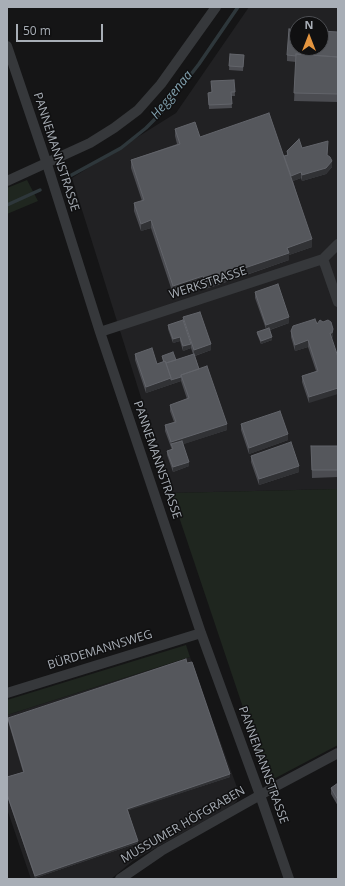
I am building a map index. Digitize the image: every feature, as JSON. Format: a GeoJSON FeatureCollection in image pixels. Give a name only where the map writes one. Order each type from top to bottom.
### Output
{"type":"FeatureCollection","features":[{"type":"Feature","properties":{"kind":"street"},"geometry":{"type":"LineString","coordinates":[[7,181],[90,143],[114,128],[138,110],[161,84],[216,7]]}},
{"type":"Feature","properties":{"kind":"street","name":"PANNEMANNSTRASSE"},"geometry":{"type":"LineString","coordinates":[[7,46],[47,164],[100,332],[201,632],[289,879]]}},
{"type":"Feature","properties":{"kind":"street","name":"WERKSTRASSE"},"geometry":{"type":"LineString","coordinates":[[100,332],[323,259],[338,244]]}},
{"type":"Feature","properties":{"kind":"street"},"geometry":{"type":"LineString","coordinates":[[323,259],[338,302]]}},
{"type":"Feature","properties":{"kind":"street","name":"BÜRDEMANNSWEG"},"geometry":{"type":"LineString","coordinates":[[7,693],[201,632]]}},
{"type":"Feature","properties":{"kind":"street","name":"MUSSUMER HÖFGRABEN"},"geometry":{"type":"LineString","coordinates":[[120,879],[161,851],[338,753]]}},
{"type":"Feature","properties":{"kind":"shaded area"},"geometry":{"type":"Polygon","coordinates":[[[249,7],[338,7],[338,489],[171,493],[72,178],[176,113],[249,7]]]}},
{"type":"Feature","properties":{"kind":"shaded area"},"geometry":{"type":"Polygon","coordinates":[[[27,180],[38,201],[7,214],[7,188],[27,180]]]}},
{"type":"Feature","properties":{"kind":"shaded area"},"geometry":{"type":"Polygon","coordinates":[[[338,489],[338,745],[268,782],[171,493],[338,489]]]}},
{"type":"Feature","properties":{"kind":"shaded area"},"geometry":{"type":"Polygon","coordinates":[[[186,645],[190,657],[7,715],[7,700],[186,645]]]}},
{"type":"Feature","properties":{"kind":"shaded area"},"geometry":{"type":"Polygon","coordinates":[[[190,657],[239,793],[237,801],[233,805],[134,860],[111,879],[31,879],[7,809],[7,715],[190,657]]]}},
{"type":"Feature","properties":{"kind":"building"},"geometry":{"type":"Polygon","coordinates":[[[289,29],[289,55],[287,55],[289,29]]]}},
{"type":"Feature","properties":{"kind":"building"},"geometry":{"type":"Polygon","coordinates":[[[329,31],[338,32],[338,57],[324,56],[329,56],[329,31]]]}},
{"type":"Feature","properties":{"kind":"building"},"geometry":{"type":"Polygon","coordinates":[[[230,54],[244,55],[243,67],[229,66],[230,54]]]}},
{"type":"Feature","properties":{"kind":"building"},"geometry":{"type":"Polygon","coordinates":[[[296,56],[338,57],[338,94],[294,93],[296,56]]]}},
{"type":"Feature","properties":{"kind":"building"},"geometry":{"type":"Polygon","coordinates":[[[234,80],[235,92],[231,92],[232,104],[209,105],[208,93],[212,92],[211,81],[234,80]]]}},
{"type":"Feature","properties":{"kind":"building"},"geometry":{"type":"Polygon","coordinates":[[[269,113],[312,239],[287,248],[289,253],[205,282],[203,276],[173,286],[151,220],[141,224],[134,203],[144,200],[131,160],[180,144],[175,129],[195,122],[200,137],[269,113]]]}},
{"type":"Feature","properties":{"kind":"building"},"geometry":{"type":"Polygon","coordinates":[[[299,139],[302,148],[328,141],[327,155],[332,161],[326,168],[302,175],[301,172],[291,176],[284,156],[288,155],[287,151],[299,139]]]}},
{"type":"Feature","properties":{"kind":"building"},"geometry":{"type":"Polygon","coordinates":[[[278,284],[289,317],[266,325],[255,292],[278,284]]]}},
{"type":"Feature","properties":{"kind":"building"},"geometry":{"type":"Polygon","coordinates":[[[200,312],[211,344],[194,350],[183,317],[200,312]]]}},
{"type":"Feature","properties":{"kind":"building"},"geometry":{"type":"Polygon","coordinates":[[[315,319],[317,324],[320,320],[323,322],[328,320],[331,322],[333,329],[332,333],[330,333],[338,357],[338,388],[309,397],[302,376],[318,371],[308,340],[295,345],[291,331],[293,326],[315,319]]]}},
{"type":"Feature","properties":{"kind":"building"},"geometry":{"type":"Polygon","coordinates":[[[183,320],[191,344],[183,346],[180,337],[173,339],[168,325],[183,320]]]}},
{"type":"Feature","properties":{"kind":"building"},"geometry":{"type":"Polygon","coordinates":[[[269,328],[272,337],[261,341],[257,332],[269,328]]]}},
{"type":"Feature","properties":{"kind":"building"},"geometry":{"type":"Polygon","coordinates":[[[152,348],[157,364],[165,361],[171,378],[146,387],[135,354],[152,348]]]}},
{"type":"Feature","properties":{"kind":"building"},"geometry":{"type":"Polygon","coordinates":[[[173,352],[176,360],[166,363],[165,361],[164,362],[162,356],[173,352]]]}},
{"type":"Feature","properties":{"kind":"building"},"geometry":{"type":"Polygon","coordinates":[[[194,354],[199,369],[171,380],[166,363],[194,354]]]}},
{"type":"Feature","properties":{"kind":"building"},"geometry":{"type":"Polygon","coordinates":[[[207,366],[227,424],[171,442],[165,425],[176,422],[170,405],[189,398],[181,375],[207,366]]]}},
{"type":"Feature","properties":{"kind":"building"},"geometry":{"type":"Polygon","coordinates":[[[280,411],[288,434],[249,448],[241,424],[280,411]]]}},
{"type":"Feature","properties":{"kind":"building"},"geometry":{"type":"Polygon","coordinates":[[[182,441],[189,462],[173,467],[167,451],[173,449],[171,444],[182,441]]]}},
{"type":"Feature","properties":{"kind":"building"},"geometry":{"type":"Polygon","coordinates":[[[291,442],[299,466],[259,479],[251,456],[291,442]]]}},
{"type":"Feature","properties":{"kind":"building"},"geometry":{"type":"Polygon","coordinates":[[[311,446],[338,446],[338,470],[312,470],[311,446]]]}},
{"type":"Feature","properties":{"kind":"building"},"geometry":{"type":"Polygon","coordinates":[[[186,659],[187,663],[192,662],[230,774],[127,809],[138,841],[35,876],[7,794],[7,777],[24,772],[8,718],[186,659]]]}},
{"type":"Feature","properties":{"kind":"building"},"geometry":{"type":"Polygon","coordinates":[[[338,783],[338,800],[331,788],[338,783]]]}},
{"type":"Feature","properties":{"kind":"waterway","name":"Heggenaa"},"geometry":{"type":"LineString","coordinates":[[68,177],[121,148],[146,128],[161,113],[199,64],[238,7]]}},
{"type":"Feature","properties":{"kind":"waterway","name":"Heggenaa"},"geometry":{"type":"LineString","coordinates":[[7,205],[40,190]]}}]}
